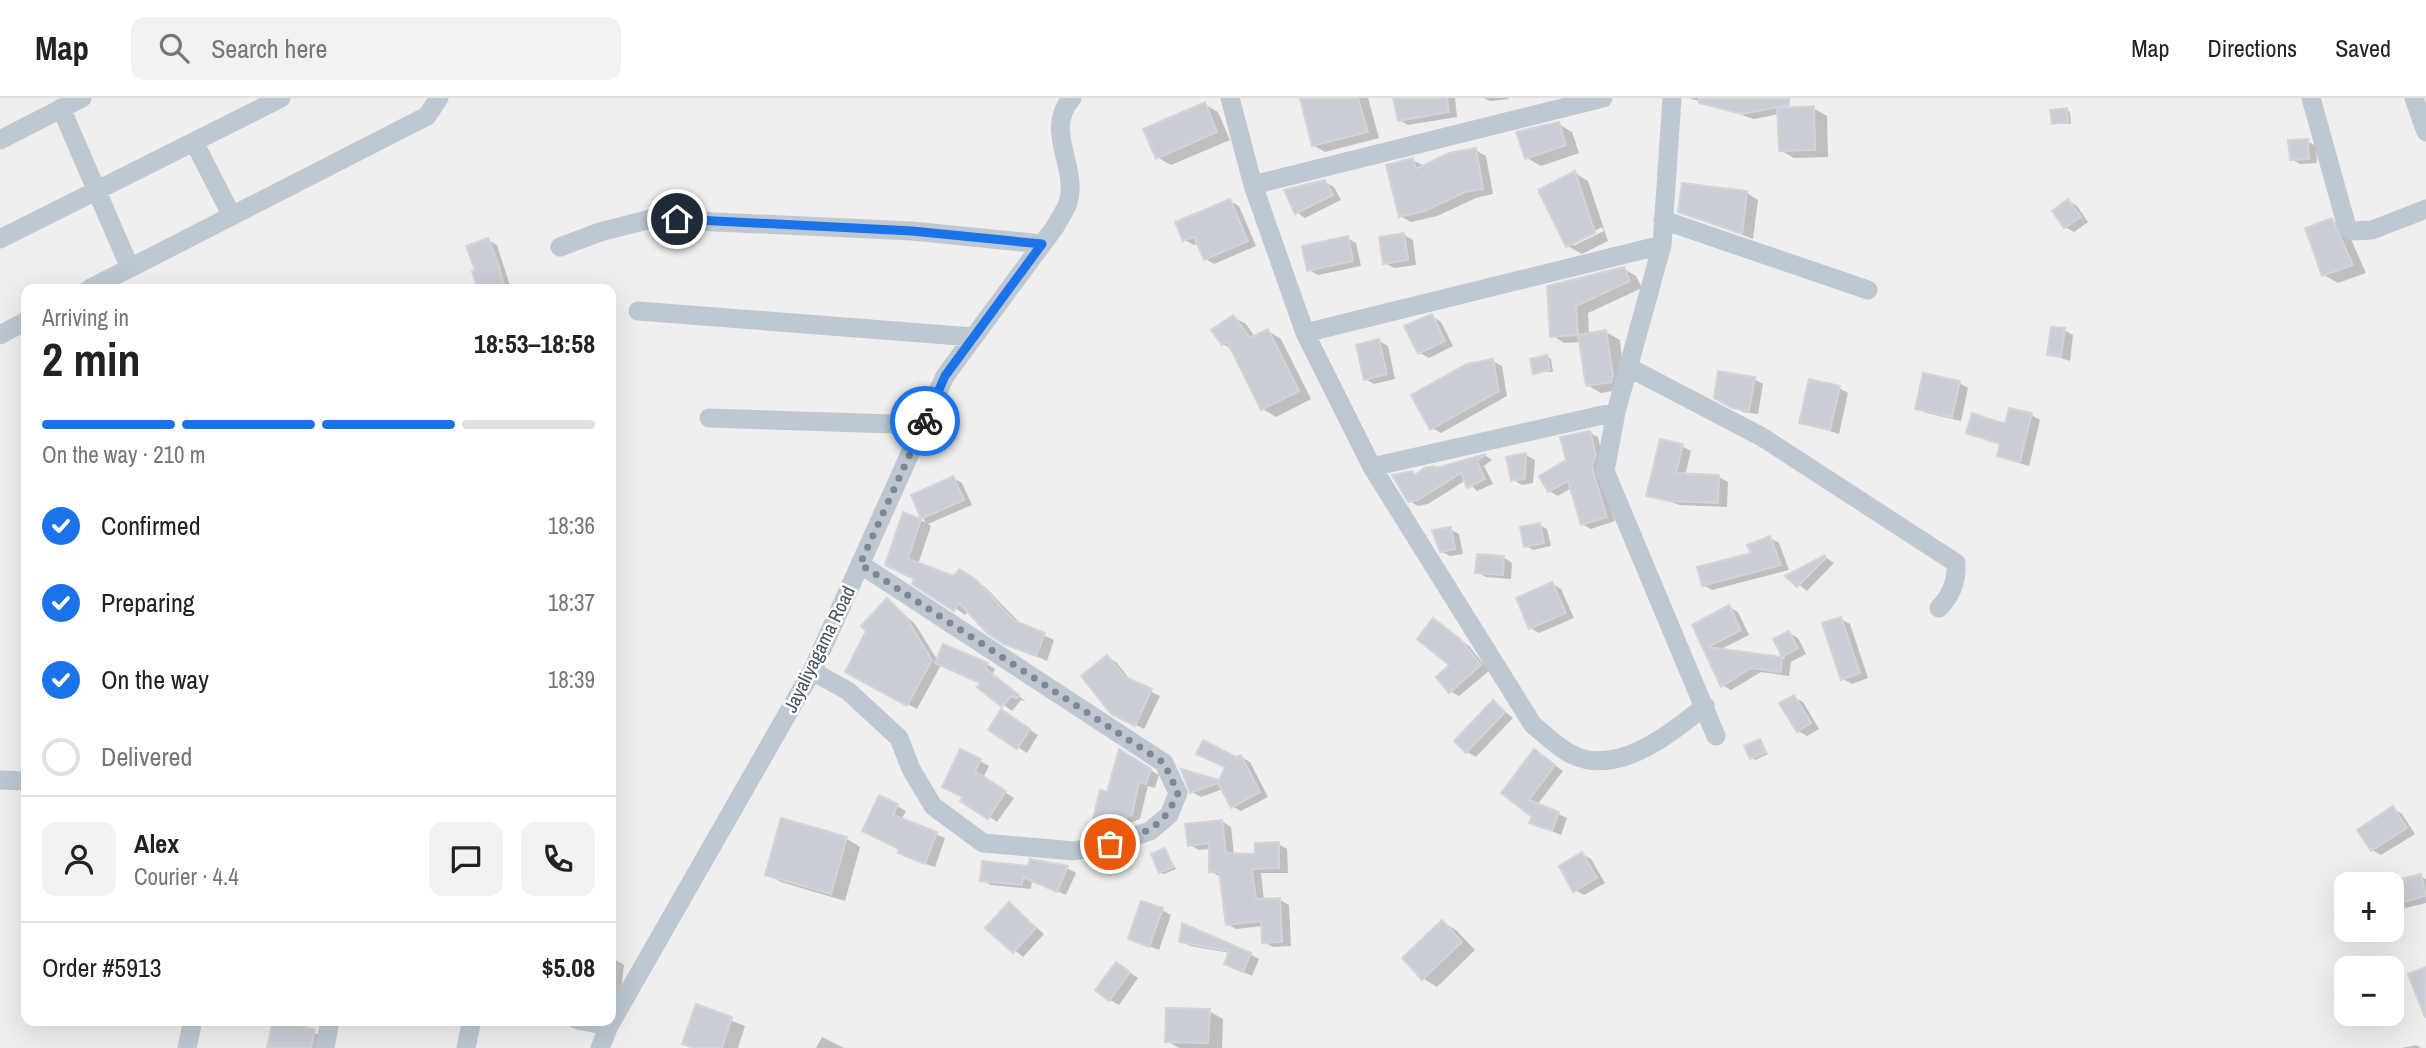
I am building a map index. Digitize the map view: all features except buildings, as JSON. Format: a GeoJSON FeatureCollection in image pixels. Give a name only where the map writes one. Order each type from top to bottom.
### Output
{"type":"FeatureCollection","features":[{"type":"Feature","properties":{"kind":"street"},"geometry":{"type":"LineString","coordinates":[[0,139],[82,98]]}},
{"type":"Feature","properties":{"kind":"street"},"geometry":{"type":"LineString","coordinates":[[0,239],[281,98]]}},
{"type":"Feature","properties":{"kind":"street"},"geometry":{"type":"LineString","coordinates":[[99,284],[427,116],[439,98]]}},
{"type":"Feature","properties":{"kind":"street","name":"Jayaliyagama Road"},"geometry":{"type":"LineString","coordinates":[[616,1012],[812,671],[945,376],[1042,244],[1068,202],[1068,178],[1059,130],[1062,109],[1072,98]]}},
{"type":"Feature","properties":{"kind":"street"},"geometry":{"type":"LineString","coordinates":[[1230,98],[1253,186],[1305,333],[1372,467],[1533,725],[1572,755],[1589,760],[1621,758],[1667,736],[1705,706]]}},
{"type":"Feature","properties":{"kind":"street"},"geometry":{"type":"LineString","coordinates":[[1253,186],[1603,98]]}},
{"type":"Feature","properties":{"kind":"street"},"geometry":{"type":"LineString","coordinates":[[1672,98],[1662,245],[1616,412],[1605,471],[1716,736]]}},
{"type":"Feature","properties":{"kind":"street"},"geometry":{"type":"LineString","coordinates":[[2311,98],[2347,227],[2352,232],[2372,230],[2426,209]]}},
{"type":"Feature","properties":{"kind":"street"},"geometry":{"type":"LineString","coordinates":[[2414,98],[2426,132]]}},
{"type":"Feature","properties":{"kind":"street"},"geometry":{"type":"LineString","coordinates":[[61,108],[130,268]]}},
{"type":"Feature","properties":{"kind":"street"},"geometry":{"type":"LineString","coordinates":[[194,142],[232,216]]}},
{"type":"Feature","properties":{"kind":"street"},"geometry":{"type":"LineString","coordinates":[[560,247],[600,232],[651,219],[912,231],[1042,244]]}},
{"type":"Feature","properties":{"kind":"street"},"geometry":{"type":"LineString","coordinates":[[1663,220],[1868,290]]}},
{"type":"Feature","properties":{"kind":"street"},"geometry":{"type":"LineString","coordinates":[[1305,333],[1662,245]]}},
{"type":"Feature","properties":{"kind":"street"},"geometry":{"type":"LineString","coordinates":[[638,311],[973,337]]}},
{"type":"Feature","properties":{"kind":"street"},"geometry":{"type":"LineString","coordinates":[[0,335],[21,324]]}},
{"type":"Feature","properties":{"kind":"street"},"geometry":{"type":"LineString","coordinates":[[1628,367],[1762,438],[1956,563],[1957,576],[1949,598],[1939,608]]}},
{"type":"Feature","properties":{"kind":"street"},"geometry":{"type":"LineString","coordinates":[[1372,467],[1616,412]]}},
{"type":"Feature","properties":{"kind":"street"},"geometry":{"type":"LineString","coordinates":[[709,418],[923,425]]}},
{"type":"Feature","properties":{"kind":"street"},"geometry":{"type":"LineString","coordinates":[[812,671],[848,691],[899,738],[911,769],[933,806],[983,843],[1074,851],[1150,831],[1169,815],[1178,793],[1164,763],[860,564]]}},
{"type":"Feature","properties":{"kind":"street"},"geometry":{"type":"LineString","coordinates":[[0,780],[21,781]]}},
{"type":"Feature","properties":{"kind":"street"},"geometry":{"type":"LineString","coordinates":[[187,1048],[192,1026]]}},
{"type":"Feature","properties":{"kind":"street"},"geometry":{"type":"LineString","coordinates":[[325,1048],[329,1026]]}},
{"type":"Feature","properties":{"kind":"street"},"geometry":{"type":"LineString","coordinates":[[466,1048],[471,1026]]}},
{"type":"Feature","properties":{"kind":"street","name":"Jayaliyagama Road"},"geometry":{"type":"LineString","coordinates":[[600,1048],[608,1026]]}},
{"type":"Feature","properties":{"kind":"way so far"},"geometry":{"type":"LineString","coordinates":[[925,421],[860,564],[1164,763],[1178,793],[1169,815],[1150,831],[1110,844]]}},
{"type":"Feature","properties":{"kind":"route"},"geometry":{"type":"LineString","coordinates":[[677,219],[912,231],[1042,244],[945,376],[925,421]]}}]}
